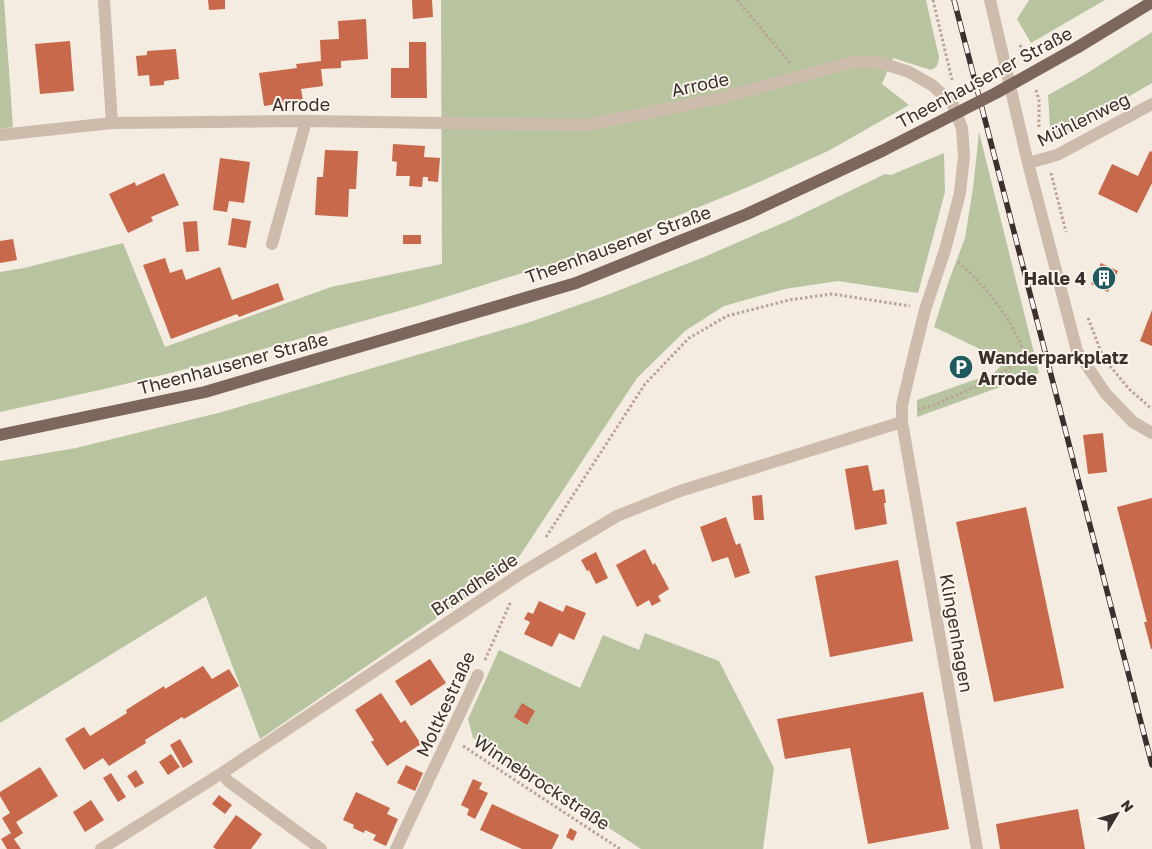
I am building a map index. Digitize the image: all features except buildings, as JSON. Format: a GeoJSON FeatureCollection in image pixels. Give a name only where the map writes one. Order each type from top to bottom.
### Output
{"type":"FeatureCollection","features":[{"type":"Feature","properties":{"kind":"main road","name":"Theenhausener Straße"},"geometry":{"type":"LineString","coordinates":[[0,435],[206,392],[576,283],[747,214],[882,152],[996,93],[1078,47],[1152,2]]}},
{"type":"Feature","properties":{"kind":"street"},"geometry":{"type":"LineString","coordinates":[[104,0],[112,123]]}},
{"type":"Feature","properties":{"kind":"street"},"geometry":{"type":"LineString","coordinates":[[990,0],[1028,163],[1077,351],[1106,394],[1133,422],[1152,433]]}},
{"type":"Feature","properties":{"kind":"street","name":"Arrode"},"geometry":{"type":"LineString","coordinates":[[0,135],[112,123],[306,121],[587,125],[721,98],[853,62],[882,63],[909,72],[932,85],[952,103],[962,128],[964,156],[960,193],[945,250],[925,310],[902,404],[902,418]]}},
{"type":"Feature","properties":{"kind":"street","name":"Mühlenweg"},"geometry":{"type":"LineString","coordinates":[[1028,163],[1057,155],[1152,104]]}},
{"type":"Feature","properties":{"kind":"street"},"geometry":{"type":"LineString","coordinates":[[272,244],[306,121]]}},
{"type":"Feature","properties":{"kind":"street","name":"Brandheide"},"geometry":{"type":"LineString","coordinates":[[101,849],[222,773],[523,572],[617,516],[680,491],[902,418]]}},
{"type":"Feature","properties":{"kind":"street","name":"Klingenhagen"},"geometry":{"type":"LineString","coordinates":[[902,418],[978,849]]}},
{"type":"Feature","properties":{"kind":"street","name":"Moltkestraße"},"geometry":{"type":"LineString","coordinates":[[396,849],[478,675]]}},
{"type":"Feature","properties":{"kind":"street"},"geometry":{"type":"LineString","coordinates":[[222,773],[228,781],[321,849]]}},
{"type":"Feature","properties":{"kind":"path"},"geometry":{"type":"LineString","coordinates":[[737,0],[801,76]]}},
{"type":"Feature","properties":{"kind":"path"},"geometry":{"type":"LineString","coordinates":[[933,0],[953,82],[952,103]]}},
{"type":"Feature","properties":{"kind":"path"},"geometry":{"type":"LineString","coordinates":[[1020,43],[1026,62]]}},
{"type":"Feature","properties":{"kind":"path"},"geometry":{"type":"LineString","coordinates":[[1032,81],[1039,100],[1039,128],[1066,233]]}},
{"type":"Feature","properties":{"kind":"path"},"geometry":{"type":"LineString","coordinates":[[945,250],[972,274],[1000,306],[1018,337],[1026,356]]}},
{"type":"Feature","properties":{"kind":"path"},"geometry":{"type":"LineString","coordinates":[[544,539],[645,384],[689,338],[727,316],[789,300],[832,294],[905,304],[925,310]]}},
{"type":"Feature","properties":{"kind":"path"},"geometry":{"type":"LineString","coordinates":[[1086,309],[1104,358],[1128,388],[1152,409]]}},
{"type":"Feature","properties":{"kind":"path"},"geometry":{"type":"LineString","coordinates":[[902,418],[991,380],[1026,356],[1032,355],[1034,363],[1077,351]]}},
{"type":"Feature","properties":{"kind":"path","name":"Moltkestraße"},"geometry":{"type":"LineString","coordinates":[[478,675],[523,572]]}},
{"type":"Feature","properties":{"kind":"path","name":"Winnebrockstraße"},"geometry":{"type":"LineString","coordinates":[[450,737],[620,849]]}},
{"type":"Feature","properties":{"kind":"green space"},"geometry":{"type":"Polygon","coordinates":[[[0,0],[4,0],[13,127],[0,129],[0,0]]]}},
{"type":"Feature","properties":{"kind":"green space"},"geometry":{"type":"Polygon","coordinates":[[[441,0],[926,0],[939,57],[937,65],[931,70],[893,58],[882,84],[909,105],[828,151],[748,187],[655,225],[554,263],[420,305],[231,358],[0,412],[0,272],[24,268],[123,243],[165,347],[331,287],[442,264],[441,0]]]}},
{"type":"Feature","properties":{"kind":"green space"},"geometry":{"type":"Polygon","coordinates":[[[1029,0],[1105,0],[1031,43],[1017,19],[1029,0]]]}},
{"type":"Feature","properties":{"kind":"green space"},"geometry":{"type":"Polygon","coordinates":[[[1152,32],[1152,83],[1051,142],[1048,95],[1084,75],[1152,32]]]}},
{"type":"Feature","properties":{"kind":"green space"},"geometry":{"type":"Polygon","coordinates":[[[979,132],[1039,373],[917,417],[917,400],[994,373],[1005,361],[934,327],[965,238],[979,132]]]}},
{"type":"Feature","properties":{"kind":"green space"},"geometry":{"type":"Polygon","coordinates":[[[944,153],[945,192],[918,293],[838,281],[785,289],[724,306],[685,331],[637,378],[513,566],[260,739],[206,596],[0,723],[0,461],[76,448],[222,412],[530,322],[607,295],[704,257],[792,219],[885,174],[891,175],[944,153]]]}},
{"type":"Feature","properties":{"kind":"green space"},"geometry":{"type":"Polygon","coordinates":[[[645,633],[719,661],[774,768],[763,849],[641,849],[473,738],[468,719],[499,650],[580,688],[603,635],[639,650],[645,633]]]}},
{"type":"Feature","properties":{"kind":"railway"},"geometry":{"type":"LineString","coordinates":[[954,0],[1152,765]]}},
{"type":"Feature","properties":{"kind":"place","name":"Halle 4"},"geometry":{"type":"Point","coordinates":[1104,278]}},
{"type":"Feature","properties":{"kind":"place","name":"Wanderparkplatz Arrode"},"geometry":{"type":"Point","coordinates":[961,367]}}]}
